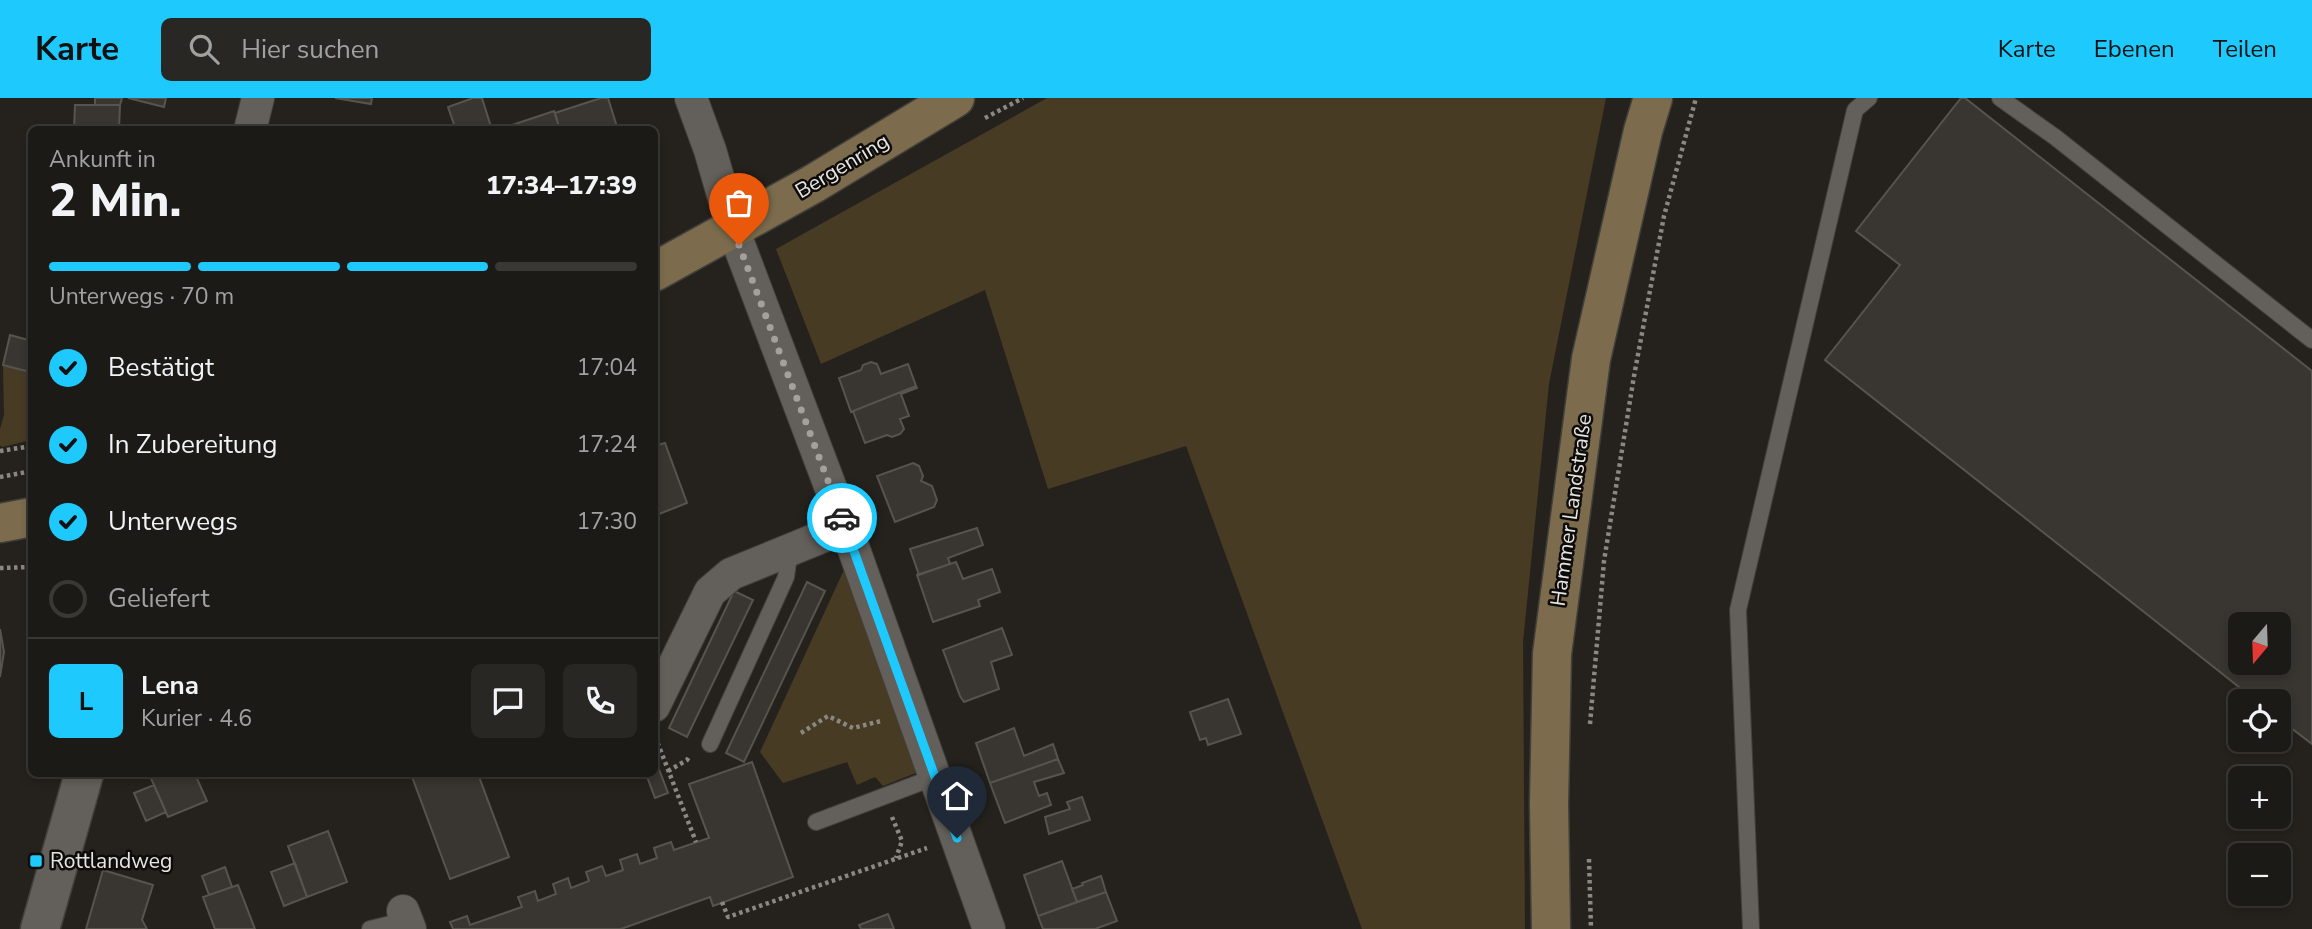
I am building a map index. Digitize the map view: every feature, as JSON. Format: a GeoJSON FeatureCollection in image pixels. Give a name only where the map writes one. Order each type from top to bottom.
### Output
{"type":"FeatureCollection","features":[{"type":"Feature","properties":{"kind":"main road","name":"Bergenring"},"geometry":{"type":"LineString","coordinates":[[658,270],[813,184],[955,98]]}},
{"type":"Feature","properties":{"kind":"main road","name":"Hammer Landstraße"},"geometry":{"type":"LineString","coordinates":[[1551,929],[1549,804],[1552,654],[1591,359],[1643,131],[1653,98]]}},
{"type":"Feature","properties":{"kind":"main road"},"geometry":{"type":"LineString","coordinates":[[0,523],[28,518]]}},
{"type":"Feature","properties":{"kind":"street"},"geometry":{"type":"LineString","coordinates":[[251,126],[258,98]]}},
{"type":"Feature","properties":{"kind":"street"},"geometry":{"type":"LineString","coordinates":[[691,98],[710,150],[733,229],[846,527],[989,929]]}},
{"type":"Feature","properties":{"kind":"street"},"geometry":{"type":"LineString","coordinates":[[658,698],[710,592],[731,574],[846,527]]}},
{"type":"Feature","properties":{"kind":"street"},"geometry":{"type":"LineString","coordinates":[[40,929],[83,777]]}},
{"type":"Feature","properties":{"kind":"lane"},"geometry":{"type":"LineString","coordinates":[[1751,929],[1738,610],[1809,299],[1856,110],[1869,98]]}},
{"type":"Feature","properties":{"kind":"lane"},"geometry":{"type":"LineString","coordinates":[[2000,98],[2055,137],[2312,340]]}},
{"type":"Feature","properties":{"kind":"lane"},"geometry":{"type":"LineString","coordinates":[[709,744],[786,576],[790,549]]}},
{"type":"Feature","properties":{"kind":"lane"},"geometry":{"type":"LineString","coordinates":[[816,822],[935,777]]}},
{"type":"Feature","properties":{"kind":"lane"},"geometry":{"type":"LineString","coordinates":[[370,929],[407,920]]}},
{"type":"Feature","properties":{"kind":"path"},"geometry":{"type":"LineString","coordinates":[[1588,737],[1604,561],[1634,376],[1664,216],[1696,98]]}},
{"type":"Feature","properties":{"kind":"path"},"geometry":{"type":"LineString","coordinates":[[0,451],[28,447]]}},
{"type":"Feature","properties":{"kind":"path"},"geometry":{"type":"LineString","coordinates":[[0,477],[28,472]]}},
{"type":"Feature","properties":{"kind":"path"},"geometry":{"type":"LineString","coordinates":[[0,568],[28,567]]}},
{"type":"Feature","properties":{"kind":"path"},"geometry":{"type":"LineString","coordinates":[[801,733],[828,716],[853,728],[912,714]]}},
{"type":"Feature","properties":{"kind":"path"},"geometry":{"type":"LineString","coordinates":[[658,745],[696,842]]}},
{"type":"Feature","properties":{"kind":"path"},"geometry":{"type":"LineString","coordinates":[[883,797],[902,841],[895,858]]}},
{"type":"Feature","properties":{"kind":"path"},"geometry":{"type":"LineString","coordinates":[[722,902],[728,917],[957,838]]}},
{"type":"Feature","properties":{"kind":"path"},"geometry":{"type":"LineString","coordinates":[[1589,846],[1591,929]]}},
{"type":"Feature","properties":{"kind":"shaded area"},"geometry":{"type":"Polygon","coordinates":[[[1047,98],[1606,98],[1549,384],[1523,642],[1525,929],[1362,929],[1186,446],[1048,489],[985,290],[821,364],[776,249],[1047,98]]]}},
{"type":"Feature","properties":{"kind":"shaded area"},"geometry":{"type":"Polygon","coordinates":[[[3,365],[28,371],[28,441],[2,447],[0,445],[0,429],[4,415],[3,365]]]}},
{"type":"Feature","properties":{"kind":"shaded area"},"geometry":{"type":"Polygon","coordinates":[[[849,559],[921,771],[883,786],[875,777],[857,785],[847,762],[783,783],[760,752],[849,559]]]}},
{"type":"Feature","properties":{"kind":"building"},"geometry":{"type":"Polygon","coordinates":[[[95,98],[122,98],[120,105],[95,105],[95,98]]]}},
{"type":"Feature","properties":{"kind":"building"},"geometry":{"type":"Polygon","coordinates":[[[128,98],[166,98],[164,107],[128,98]]]}},
{"type":"Feature","properties":{"kind":"building"},"geometry":{"type":"Polygon","coordinates":[[[335,98],[372,98],[371,104],[335,98]]]}},
{"type":"Feature","properties":{"kind":"building"},"geometry":{"type":"Polygon","coordinates":[[[473,98],[482,98],[491,126],[455,126],[448,107],[473,98]]]}},
{"type":"Feature","properties":{"kind":"building"},"geometry":{"type":"Polygon","coordinates":[[[608,98],[617,126],[559,126],[555,113],[608,98]]]}},
{"type":"Feature","properties":{"kind":"building"},"geometry":{"type":"Polygon","coordinates":[[[1961,98],[1965,98],[2312,371],[2312,744],[2291,728],[2291,689],[2242,689],[1825,360],[1900,265],[1856,231],[1961,98]]]}},
{"type":"Feature","properties":{"kind":"building"},"geometry":{"type":"Polygon","coordinates":[[[75,105],[120,105],[119,126],[74,126],[75,105]]]}},
{"type":"Feature","properties":{"kind":"building"},"geometry":{"type":"Polygon","coordinates":[[[554,111],[559,126],[509,126],[554,111]]]}},
{"type":"Feature","properties":{"kind":"building"},"geometry":{"type":"Polygon","coordinates":[[[10,335],[28,340],[28,371],[3,365],[10,335]]]}},
{"type":"Feature","properties":{"kind":"building"},"geometry":{"type":"Polygon","coordinates":[[[871,362],[877,364],[881,374],[908,364],[916,386],[851,412],[839,378],[861,370],[863,365],[871,362]]]}},
{"type":"Feature","properties":{"kind":"building"},"geometry":{"type":"Polygon","coordinates":[[[916,386],[917,388],[901,394],[909,416],[900,419],[904,429],[900,434],[892,437],[887,435],[865,443],[853,411],[916,386]]]}},
{"type":"Feature","properties":{"kind":"building"},"geometry":{"type":"Polygon","coordinates":[[[665,443],[687,503],[658,514],[658,445],[665,443]]]}},
{"type":"Feature","properties":{"kind":"building"},"geometry":{"type":"Polygon","coordinates":[[[913,463],[919,466],[923,476],[921,481],[932,486],[937,500],[934,507],[895,522],[877,476],[913,463]]]}},
{"type":"Feature","properties":{"kind":"building"},"geometry":{"type":"Polygon","coordinates":[[[977,528],[983,545],[948,558],[950,564],[919,575],[910,549],[977,528]]]}},
{"type":"Feature","properties":{"kind":"building"},"geometry":{"type":"Polygon","coordinates":[[[956,562],[963,579],[992,569],[1000,592],[978,600],[980,606],[933,622],[917,575],[956,562]]]}},
{"type":"Feature","properties":{"kind":"building"},"geometry":{"type":"Polygon","coordinates":[[[807,582],[825,591],[744,762],[726,753],[807,582]]]}},
{"type":"Feature","properties":{"kind":"building"},"geometry":{"type":"Polygon","coordinates":[[[734,591],[753,600],[687,737],[669,728],[734,591]]]}},
{"type":"Feature","properties":{"kind":"building"},"geometry":{"type":"Polygon","coordinates":[[[1002,628],[1012,655],[991,662],[999,689],[964,702],[943,650],[1002,628]]]}},
{"type":"Feature","properties":{"kind":"building"},"geometry":{"type":"Polygon","coordinates":[[[0,629],[4,652],[0,677],[0,629]]]}},
{"type":"Feature","properties":{"kind":"building"},"geometry":{"type":"Polygon","coordinates":[[[1228,699],[1241,734],[1208,745],[1206,738],[1200,740],[1190,712],[1228,699]]]}},
{"type":"Feature","properties":{"kind":"building"},"geometry":{"type":"Polygon","coordinates":[[[1014,728],[1024,756],[1053,744],[1058,759],[990,783],[976,743],[1014,728]]]}},
{"type":"Feature","properties":{"kind":"building"},"geometry":{"type":"Polygon","coordinates":[[[1058,759],[1064,773],[1034,782],[1039,796],[1047,793],[1051,805],[1005,823],[990,783],[1058,759]]]}},
{"type":"Feature","properties":{"kind":"building"},"geometry":{"type":"Polygon","coordinates":[[[752,762],[793,877],[713,906],[710,897],[621,929],[453,929],[450,922],[467,916],[470,925],[522,907],[518,897],[535,891],[538,901],[556,894],[553,884],[568,878],[571,888],[589,881],[586,872],[602,866],[606,876],[623,870],[620,860],[637,854],[640,864],[657,858],[654,848],[671,842],[674,850],[709,838],[689,784],[752,762]]]}},
{"type":"Feature","properties":{"kind":"building"},"geometry":{"type":"Polygon","coordinates":[[[658,767],[668,793],[655,798],[647,777],[658,777],[658,767]]]}},
{"type":"Feature","properties":{"kind":"building"},"geometry":{"type":"Polygon","coordinates":[[[150,777],[196,777],[207,801],[168,817],[150,777]]]}},
{"type":"Feature","properties":{"kind":"building"},"geometry":{"type":"Polygon","coordinates":[[[412,777],[479,777],[509,857],[450,879],[412,777]]]}},
{"type":"Feature","properties":{"kind":"building"},"geometry":{"type":"Polygon","coordinates":[[[154,785],[166,812],[146,821],[134,793],[154,785]]]}},
{"type":"Feature","properties":{"kind":"building"},"geometry":{"type":"Polygon","coordinates":[[[1082,797],[1090,820],[1049,834],[1045,817],[1070,809],[1067,802],[1082,797]]]}},
{"type":"Feature","properties":{"kind":"building"},"geometry":{"type":"Polygon","coordinates":[[[328,831],[347,882],[307,897],[288,846],[328,831]]]}},
{"type":"Feature","properties":{"kind":"building"},"geometry":{"type":"Polygon","coordinates":[[[1062,861],[1077,902],[1038,916],[1024,875],[1062,861]]]}},
{"type":"Feature","properties":{"kind":"building"},"geometry":{"type":"Polygon","coordinates":[[[295,863],[307,897],[284,906],[271,872],[295,863]]]}},
{"type":"Feature","properties":{"kind":"building"},"geometry":{"type":"Polygon","coordinates":[[[225,867],[232,887],[209,895],[202,876],[225,867]]]}},
{"type":"Feature","properties":{"kind":"building"},"geometry":{"type":"Polygon","coordinates":[[[103,870],[153,885],[142,920],[147,929],[86,929],[103,870]]]}},
{"type":"Feature","properties":{"kind":"building"},"geometry":{"type":"Polygon","coordinates":[[[1101,876],[1106,892],[1077,902],[1072,889],[1101,876]]]}},
{"type":"Feature","properties":{"kind":"building"},"geometry":{"type":"Polygon","coordinates":[[[238,885],[255,929],[215,929],[203,897],[238,885]]]}},
{"type":"Feature","properties":{"kind":"building"},"geometry":{"type":"Polygon","coordinates":[[[1106,892],[1117,921],[1095,929],[1043,929],[1038,916],[1106,892]]]}},
{"type":"Feature","properties":{"kind":"building"},"geometry":{"type":"Polygon","coordinates":[[[888,914],[894,929],[861,929],[859,925],[888,914]]]}},
{"type":"Feature","properties":{"kind":"way so far"},"geometry":{"type":"LineString","coordinates":[[739,245],[842,518]]}},
{"type":"Feature","properties":{"kind":"place","name":"Rottlandweg"},"geometry":{"type":"Point","coordinates":[36,861]}},
{"type":"Feature","properties":{"kind":"route"},"geometry":{"type":"LineString","coordinates":[[842,518],[957,838]]}}]}
